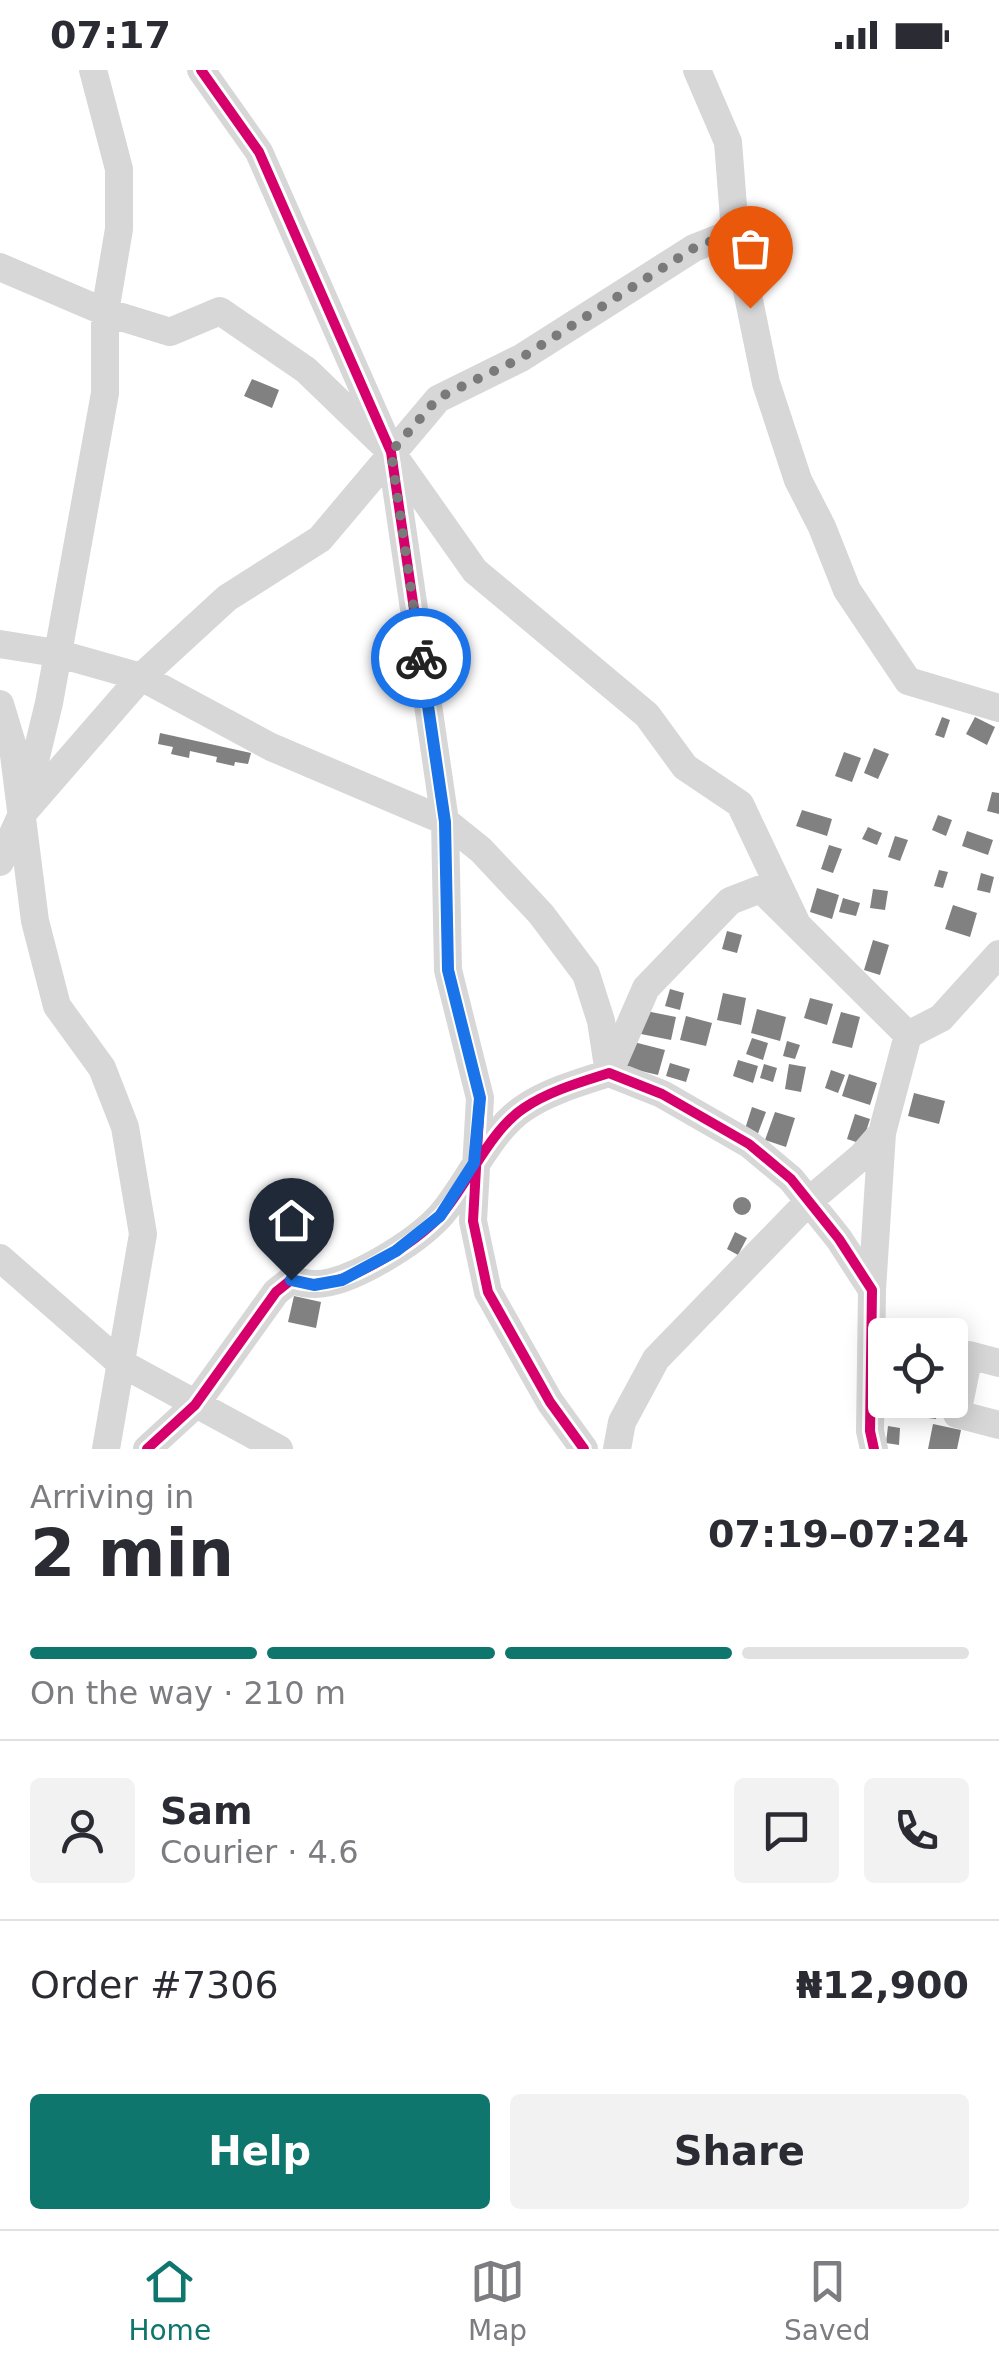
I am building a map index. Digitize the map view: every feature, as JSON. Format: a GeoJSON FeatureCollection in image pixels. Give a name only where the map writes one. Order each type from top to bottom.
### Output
{"type":"FeatureCollection","features":[{"type":"Feature","properties":{"kind":"street"},"geometry":{"type":"LineString","coordinates":[[0,862],[22,814],[48,704],[104,393],[105,312],[119,229],[119,169],[93,70]]}},
{"type":"Feature","properties":{"kind":"street"},"geometry":{"type":"LineString","coordinates":[[201,70],[259,152],[391,452],[445,822],[448,970],[480,1098],[473,1221],[488,1292],[550,1402],[584,1449]]}},
{"type":"Feature","properties":{"kind":"street"},"geometry":{"type":"LineString","coordinates":[[697,70],[728,142],[735,232],[766,384],[798,480],[846,590],[908,681],[999,708]]}},
{"type":"Feature","properties":{"kind":"street"},"geometry":{"type":"LineString","coordinates":[[22,814],[141,677],[227,598],[320,539],[438,398],[521,358],[694,248],[735,232]]}},
{"type":"Feature","properties":{"kind":"street"},"geometry":{"type":"LineString","coordinates":[[0,267],[105,312],[170,332],[220,310],[306,370],[391,452],[474,571],[647,715],[685,767],[740,804],[796,922]]}},
{"type":"Feature","properties":{"kind":"street"},"geometry":{"type":"LineString","coordinates":[[0,644],[56,653],[141,677],[271,747],[445,822],[481,850],[541,914],[586,974],[601,1021],[609,1073]]}},
{"type":"Feature","properties":{"kind":"street"},"geometry":{"type":"LineString","coordinates":[[0,704],[12,747],[35,921],[58,1006],[102,1068],[125,1127],[134,1175],[142,1234],[106,1449]]}},
{"type":"Feature","properties":{"kind":"street"},"geometry":{"type":"LineString","coordinates":[[609,1073],[646,988],[730,901],[761,889],[908,1035]]}},
{"type":"Feature","properties":{"kind":"street"},"geometry":{"type":"LineString","coordinates":[[874,1449],[870,1431],[872,1290],[882,1133],[908,1035],[942,1018],[999,954]]}},
{"type":"Feature","properties":{"kind":"street"},"geometry":{"type":"LineString","coordinates":[[147,1449],[195,1405],[276,1292],[291,1280],[314,1285],[342,1280],[396,1251],[440,1216],[474,1163],[522,1109],[569,1086],[609,1073],[662,1094],[749,1144],[810,1200],[872,1290]]}},
{"type":"Feature","properties":{"kind":"street"},"geometry":{"type":"LineString","coordinates":[[617,1449],[622,1422],[656,1359],[810,1200],[862,1156],[882,1133]]}},
{"type":"Feature","properties":{"kind":"street"},"geometry":{"type":"LineString","coordinates":[[0,1258],[120,1362],[279,1449]]}},
{"type":"Feature","properties":{"kind":"street"},"geometry":{"type":"LineString","coordinates":[[999,1363],[969,1355],[956,1414],[999,1425]]}},
{"type":"Feature","properties":{"kind":"building"},"geometry":{"type":"Polygon","coordinates":[[[252,379],[279,390],[272,408],[244,396],[252,379]]]}},
{"type":"Feature","properties":{"kind":"building"},"geometry":{"type":"Polygon","coordinates":[[[942,717],[950,720],[944,738],[935,735],[942,717]]]}},
{"type":"Feature","properties":{"kind":"building"},"geometry":{"type":"Polygon","coordinates":[[[975,717],[995,727],[987,745],[966,734],[975,717]]]}},
{"type":"Feature","properties":{"kind":"building"},"geometry":{"type":"Polygon","coordinates":[[[160,733],[251,753],[248,764],[216,762],[217,757],[190,751],[189,758],[171,754],[173,747],[158,744],[160,733]]]}},
{"type":"Feature","properties":{"kind":"building"},"geometry":{"type":"Polygon","coordinates":[[[874,748],[889,754],[878,779],[864,773],[874,748]]]}},
{"type":"Feature","properties":{"kind":"building"},"geometry":{"type":"Polygon","coordinates":[[[844,752],[861,758],[852,782],[835,776],[844,752]]]}},
{"type":"Feature","properties":{"kind":"building"},"geometry":{"type":"Polygon","coordinates":[[[992,792],[999,793],[999,814],[987,811],[992,792]]]}},
{"type":"Feature","properties":{"kind":"building"},"geometry":{"type":"Polygon","coordinates":[[[802,810],[832,819],[827,836],[796,826],[802,810]]]}},
{"type":"Feature","properties":{"kind":"building"},"geometry":{"type":"Polygon","coordinates":[[[938,815],[952,820],[946,836],[932,830],[938,815]]]}},
{"type":"Feature","properties":{"kind":"building"},"geometry":{"type":"Polygon","coordinates":[[[868,827],[882,833],[877,845],[862,839],[868,827]]]}},
{"type":"Feature","properties":{"kind":"building"},"geometry":{"type":"Polygon","coordinates":[[[967,831],[993,840],[988,855],[962,846],[967,831]]]}},
{"type":"Feature","properties":{"kind":"building"},"geometry":{"type":"Polygon","coordinates":[[[895,836],[908,840],[900,861],[888,857],[895,836]]]}},
{"type":"Feature","properties":{"kind":"building"},"geometry":{"type":"Polygon","coordinates":[[[829,845],[842,849],[833,873],[821,869],[829,845]]]}},
{"type":"Feature","properties":{"kind":"building"},"geometry":{"type":"Polygon","coordinates":[[[939,870],[948,872],[943,888],[934,886],[939,870]]]}},
{"type":"Feature","properties":{"kind":"building"},"geometry":{"type":"Polygon","coordinates":[[[981,873],[994,877],[990,893],[977,890],[981,873]]]}},
{"type":"Feature","properties":{"kind":"building"},"geometry":{"type":"Polygon","coordinates":[[[817,888],[839,895],[832,919],[810,912],[817,888]]]}},
{"type":"Feature","properties":{"kind":"building"},"geometry":{"type":"Polygon","coordinates":[[[873,889],[888,891],[885,910],[870,908],[873,889]]]}},
{"type":"Feature","properties":{"kind":"building"},"geometry":{"type":"Polygon","coordinates":[[[843,898],[860,903],[856,916],[839,912],[843,898]]]}},
{"type":"Feature","properties":{"kind":"building"},"geometry":{"type":"Polygon","coordinates":[[[953,905],[977,913],[970,937],[945,929],[953,905]]]}},
{"type":"Feature","properties":{"kind":"building"},"geometry":{"type":"Polygon","coordinates":[[[727,931],[742,935],[737,953],[722,949],[727,931]]]}},
{"type":"Feature","properties":{"kind":"building"},"geometry":{"type":"Polygon","coordinates":[[[873,940],[889,945],[880,975],[864,970],[873,940]]]}},
{"type":"Feature","properties":{"kind":"building"},"geometry":{"type":"Polygon","coordinates":[[[670,989],[684,993],[680,1010],[665,1006],[670,989]]]}},
{"type":"Feature","properties":{"kind":"building"},"geometry":{"type":"Polygon","coordinates":[[[723,993],[746,998],[741,1025],[717,1020],[723,993]]]}},
{"type":"Feature","properties":{"kind":"building"},"geometry":{"type":"Polygon","coordinates":[[[810,998],[833,1004],[827,1025],[804,1018],[810,998]]]}},
{"type":"Feature","properties":{"kind":"building"},"geometry":{"type":"Polygon","coordinates":[[[757,1009],[786,1017],[780,1041],[751,1033],[757,1009]]]}},
{"type":"Feature","properties":{"kind":"building"},"geometry":{"type":"Polygon","coordinates":[[[646,1011],[676,1017],[671,1040],[641,1034],[646,1011]]]}},
{"type":"Feature","properties":{"kind":"building"},"geometry":{"type":"Polygon","coordinates":[[[841,1012],[860,1017],[852,1048],[832,1043],[841,1012]]]}},
{"type":"Feature","properties":{"kind":"building"},"geometry":{"type":"Polygon","coordinates":[[[686,1016],[712,1023],[706,1046],[680,1040],[686,1016]]]}},
{"type":"Feature","properties":{"kind":"building"},"geometry":{"type":"Polygon","coordinates":[[[752,1038],[768,1043],[763,1060],[746,1054],[752,1038]]]}},
{"type":"Feature","properties":{"kind":"building"},"geometry":{"type":"Polygon","coordinates":[[[626,1040],[665,1050],[658,1075],[620,1066],[626,1040]]]}},
{"type":"Feature","properties":{"kind":"building"},"geometry":{"type":"Polygon","coordinates":[[[787,1041],[800,1045],[795,1059],[783,1056],[787,1041]]]}},
{"type":"Feature","properties":{"kind":"building"},"geometry":{"type":"Polygon","coordinates":[[[738,1060],[758,1066],[753,1083],[733,1076],[738,1060]]]}},
{"type":"Feature","properties":{"kind":"building"},"geometry":{"type":"Polygon","coordinates":[[[670,1063],[690,1069],[686,1082],[666,1076],[670,1063]]]}},
{"type":"Feature","properties":{"kind":"building"},"geometry":{"type":"Polygon","coordinates":[[[764,1064],[777,1068],[773,1082],[760,1078],[764,1064]]]}},
{"type":"Feature","properties":{"kind":"building"},"geometry":{"type":"Polygon","coordinates":[[[789,1064],[806,1067],[801,1092],[785,1089],[789,1064]]]}},
{"type":"Feature","properties":{"kind":"building"},"geometry":{"type":"Polygon","coordinates":[[[831,1070],[845,1075],[838,1093],[825,1088],[831,1070]]]}},
{"type":"Feature","properties":{"kind":"building"},"geometry":{"type":"Polygon","coordinates":[[[849,1074],[877,1083],[870,1105],[842,1096],[849,1074]]]}},
{"type":"Feature","properties":{"kind":"building"},"geometry":{"type":"Polygon","coordinates":[[[914,1093],[945,1101],[939,1124],[908,1116],[914,1093]]]}},
{"type":"Feature","properties":{"kind":"building"},"geometry":{"type":"Polygon","coordinates":[[[752,1107],[766,1112],[757,1136],[744,1132],[752,1107]]]}},
{"type":"Feature","properties":{"kind":"building"},"geometry":{"type":"Polygon","coordinates":[[[775,1112],[795,1118],[786,1147],[765,1140],[775,1112]]]}},
{"type":"Feature","properties":{"kind":"building"},"geometry":{"type":"Polygon","coordinates":[[[855,1114],[870,1119],[862,1144],[847,1139],[855,1114]]]}},
{"type":"Feature","properties":{"kind":"building"},"geometry":{"type":"Polygon","coordinates":[[[742,1197],[749,1199],[749,1213],[742,1215],[735,1213],[733,1206],[735,1199],[742,1197]]]}},
{"type":"Feature","properties":{"kind":"building"},"geometry":{"type":"Polygon","coordinates":[[[735,1232],[747,1238],[738,1255],[727,1249],[735,1232]]]}},
{"type":"Feature","properties":{"kind":"building"},"geometry":{"type":"Polygon","coordinates":[[[294,1296],[321,1302],[316,1328],[288,1322],[294,1296]]]}},
{"type":"Feature","properties":{"kind":"building"},"geometry":{"type":"Polygon","coordinates":[[[933,1424],[961,1430],[957,1449],[928,1449],[933,1424]]]}},
{"type":"Feature","properties":{"kind":"building"},"geometry":{"type":"Polygon","coordinates":[[[888,1426],[900,1428],[899,1445],[886,1443],[888,1426]]]}},
{"type":"Feature","properties":{"kind":"cycle path"},"geometry":{"type":"LineString","coordinates":[[201,70],[259,152],[391,452],[445,821],[448,970],[480,1098],[473,1221],[488,1292],[550,1402],[584,1449]]}},
{"type":"Feature","properties":{"kind":"cycle path"},"geometry":{"type":"LineString","coordinates":[[147,1449],[195,1405],[276,1292],[291,1280],[314,1284],[345,1277],[399,1249],[440,1216],[511,1118],[544,1097],[609,1073],[662,1094],[749,1144],[791,1179],[839,1239],[872,1290],[870,1431],[874,1449]]}},
{"type":"Feature","properties":{"kind":"way so far"},"geometry":{"type":"LineString","coordinates":[[421,658],[391,452],[438,398],[521,358],[694,248],[735,232],[750,308]]}},
{"type":"Feature","properties":{"kind":"route"},"geometry":{"type":"LineString","coordinates":[[291,1280],[314,1285],[342,1280],[396,1251],[440,1216],[474,1163],[480,1098],[448,970],[445,822],[421,658]]}}]}
